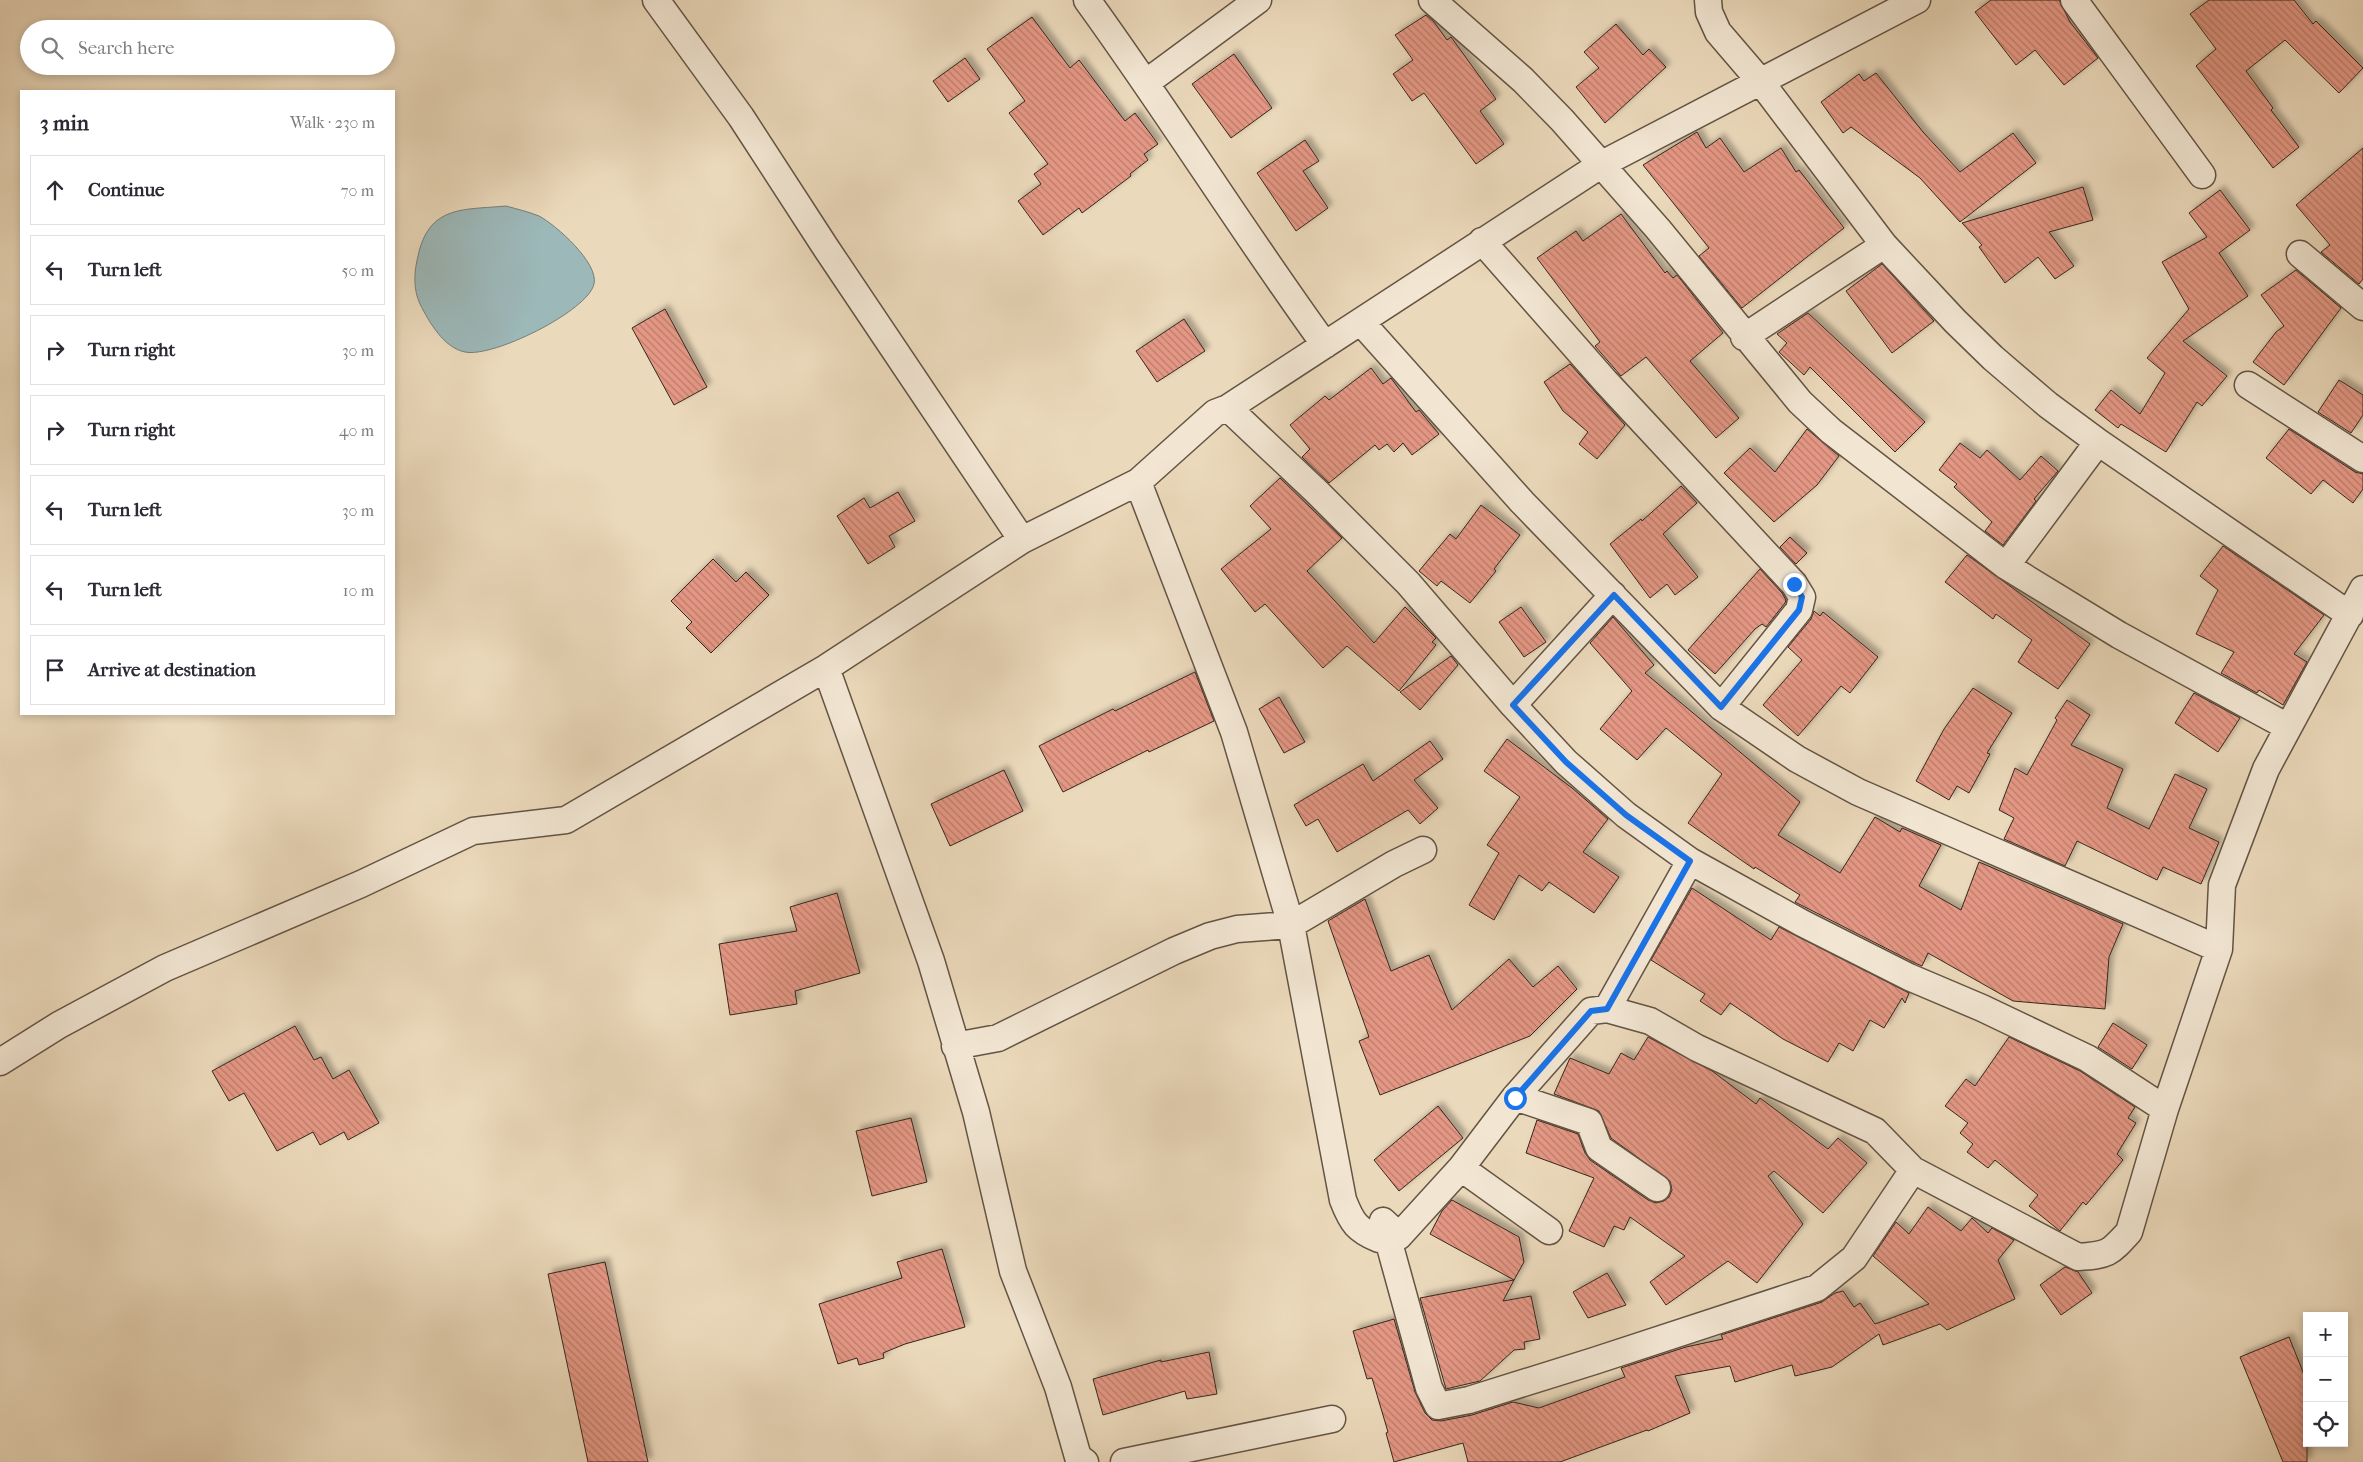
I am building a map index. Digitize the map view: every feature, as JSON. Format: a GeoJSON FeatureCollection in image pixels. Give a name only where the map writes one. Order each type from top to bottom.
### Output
{"type":"FeatureCollection","features":[{"type":"Feature","properties":{"kind":"street"},"geometry":{"type":"LineString","coordinates":[[656,0],[741,117],[826,248],[1022,540]]}},
{"type":"Feature","properties":{"kind":"street"},"geometry":{"type":"LineString","coordinates":[[1087,0],[1146,82],[1262,259],[1325,345]]}},
{"type":"Feature","properties":{"kind":"street"},"geometry":{"type":"LineString","coordinates":[[1146,82],[1258,0]]}},
{"type":"Feature","properties":{"kind":"street"},"geometry":{"type":"LineString","coordinates":[[1432,0],[1523,80],[1602,164],[1744,337],[1800,402],[1831,431],[2006,566],[2127,639],[2288,727]]}},
{"type":"Feature","properties":{"kind":"street"},"geometry":{"type":"LineString","coordinates":[[1708,0],[1710,12],[1718,32],[1760,81],[1884,245],[1955,321],[1993,358],[2048,405],[2098,442],[2350,615]]}},
{"type":"Feature","properties":{"kind":"street"},"geometry":{"type":"LineString","coordinates":[[0,1062],[59,1025],[165,968],[369,880],[473,831],[566,820],[826,668],[1022,540],[1138,482],[1215,412],[1228,408],[1602,164],[1917,0]]}},
{"type":"Feature","properties":{"kind":"street"},"geometry":{"type":"LineString","coordinates":[[2074,0],[2202,175]]}},
{"type":"Feature","properties":{"kind":"street"},"geometry":{"type":"LineString","coordinates":[[1482,241],[1606,382],[1794,584],[1802,597],[1799,610],[1721,707]]}},
{"type":"Feature","properties":{"kind":"street"},"geometry":{"type":"LineString","coordinates":[[1744,337],[1884,245]]}},
{"type":"Feature","properties":{"kind":"street"},"geometry":{"type":"LineString","coordinates":[[2300,254],[2363,307]]}},
{"type":"Feature","properties":{"kind":"street"},"geometry":{"type":"LineString","coordinates":[[1361,322],[1522,502],[1721,707],[1796,759],[1858,792],[2219,949]]}},
{"type":"Feature","properties":{"kind":"street"},"geometry":{"type":"LineString","coordinates":[[2248,385],[2363,459]]}},
{"type":"Feature","properties":{"kind":"street"},"geometry":{"type":"LineString","coordinates":[[1228,408],[1317,492],[1408,583],[1513,705],[1566,762],[1611,802],[1690,861],[1802,923],[1909,977],[1982,1008],[2087,1058],[2165,1109]]}},
{"type":"Feature","properties":{"kind":"street"},"geometry":{"type":"LineString","coordinates":[[2006,566],[2098,442]]}},
{"type":"Feature","properties":{"kind":"street"},"geometry":{"type":"LineString","coordinates":[[1138,482],[1234,732],[1291,925],[1344,1200],[1351,1219],[1362,1232],[1379,1240],[1383,1221]]}},
{"type":"Feature","properties":{"kind":"street"},"geometry":{"type":"LineString","coordinates":[[1383,1221],[1399,1236],[1461,1168],[1515,1098],[1591,1011],[1607,1009],[1650,1021],[1697,1048],[1875,1131],[1913,1170],[2078,1257],[2102,1256],[2116,1246],[2130,1232],[2165,1109],[2219,949],[2222,885],[2266,769],[2363,589]]}},
{"type":"Feature","properties":{"kind":"street"},"geometry":{"type":"LineString","coordinates":[[1513,705],[1614,595]]}},
{"type":"Feature","properties":{"kind":"street"},"geometry":{"type":"LineString","coordinates":[[826,668],[930,961],[976,1112],[1013,1271],[1058,1387],[1078,1457],[1085,1462]]}},
{"type":"Feature","properties":{"kind":"street"},"geometry":{"type":"LineString","coordinates":[[956,1046],[998,1038],[1174,951],[1210,936],[1238,929],[1291,925],[1394,864],[1423,850]]}},
{"type":"Feature","properties":{"kind":"street"},"geometry":{"type":"LineString","coordinates":[[1607,1009],[1690,861]]}},
{"type":"Feature","properties":{"kind":"street"},"geometry":{"type":"LineString","coordinates":[[1515,1098],[1589,1122],[1599,1148],[1657,1188]]}},
{"type":"Feature","properties":{"kind":"street"},"geometry":{"type":"LineString","coordinates":[[1461,1168],[1549,1231]]}},
{"type":"Feature","properties":{"kind":"street"},"geometry":{"type":"LineString","coordinates":[[1383,1221],[1429,1388],[1438,1406],[1469,1400],[1576,1367],[1817,1288],[1854,1258],[1913,1170]]}},
{"type":"Feature","properties":{"kind":"street"},"geometry":{"type":"LineString","coordinates":[[1124,1462],[1332,1419]]}},
{"type":"Feature","properties":{"kind":"water"},"geometry":{"type":"Polygon","coordinates":[[[506,206],[539,216],[555,227],[575,246],[590,266],[594,275],[594,284],[588,295],[575,307],[538,330],[496,348],[478,352],[457,350],[444,340],[428,319],[416,292],[416,268],[423,239],[430,227],[450,213],[476,208],[506,206]]]}},
{"type":"Feature","properties":{"kind":"building"},"geometry":{"type":"Polygon","coordinates":[[[1991,0],[2059,0],[2070,22],[2098,58],[2064,85],[2035,50],[2016,65],[1975,12],[1991,0]]]}},
{"type":"Feature","properties":{"kind":"building"},"geometry":{"type":"Polygon","coordinates":[[[2209,0],[2294,0],[2313,24],[2316,21],[2363,68],[2339,93],[2285,40],[2246,71],[2273,108],[2271,110],[2299,147],[2273,168],[2196,66],[2216,49],[2190,14],[2209,0]]]}},
{"type":"Feature","properties":{"kind":"building"},"geometry":{"type":"Polygon","coordinates":[[[1426,15],[1434,22],[1447,40],[1451,37],[1496,99],[1480,111],[1504,144],[1476,164],[1424,93],[1412,101],[1393,74],[1413,60],[1395,35],[1426,15]]]}},
{"type":"Feature","properties":{"kind":"building"},"geometry":{"type":"Polygon","coordinates":[[[1032,17],[1070,68],[1079,60],[1125,121],[1135,113],[1158,144],[1144,154],[1148,160],[1130,174],[1131,176],[1082,213],[1079,208],[1043,235],[1018,201],[1041,184],[1034,174],[1048,164],[1009,113],[1025,101],[987,49],[1032,17]]]}},
{"type":"Feature","properties":{"kind":"building"},"geometry":{"type":"Polygon","coordinates":[[[1616,24],[1643,55],[1649,49],[1666,67],[1605,123],[1576,87],[1599,68],[1584,52],[1616,24]]]}},
{"type":"Feature","properties":{"kind":"building"},"geometry":{"type":"Polygon","coordinates":[[[1234,54],[1272,108],[1231,138],[1192,84],[1234,54]]]}},
{"type":"Feature","properties":{"kind":"building"},"geometry":{"type":"Polygon","coordinates":[[[965,58],[980,79],[948,102],[933,81],[965,58]]]}},
{"type":"Feature","properties":{"kind":"building"},"geometry":{"type":"Polygon","coordinates":[[[1876,73],[1923,132],[1960,172],[2013,133],[2036,163],[1960,222],[1920,178],[1851,127],[1843,133],[1821,102],[1859,74],[1864,81],[1876,73]]]}},
{"type":"Feature","properties":{"kind":"building"},"geometry":{"type":"Polygon","coordinates":[[[1697,132],[1706,148],[1720,138],[1744,172],[1781,148],[1796,172],[1799,170],[1844,228],[1742,308],[1699,256],[1709,248],[1643,165],[1697,132]]]}},
{"type":"Feature","properties":{"kind":"building"},"geometry":{"type":"Polygon","coordinates":[[[1305,140],[1319,161],[1303,171],[1328,208],[1296,231],[1257,173],[1305,140]]]}},
{"type":"Feature","properties":{"kind":"building"},"geometry":{"type":"Polygon","coordinates":[[[2363,148],[2363,279],[2359,284],[2321,252],[2330,245],[2296,205],[2363,148]]]}},
{"type":"Feature","properties":{"kind":"building"},"geometry":{"type":"Polygon","coordinates":[[[2083,187],[2093,220],[2049,232],[2074,266],[2055,279],[2038,257],[2005,283],[1979,247],[1982,245],[1962,223],[2083,187]]]}},
{"type":"Feature","properties":{"kind":"building"},"geometry":{"type":"Polygon","coordinates":[[[2220,190],[2250,230],[2219,253],[2248,296],[2183,341],[2227,376],[2202,406],[2197,402],[2166,452],[2121,424],[2118,428],[2095,410],[2111,390],[2140,414],[2165,373],[2147,358],[2189,309],[2162,262],[2207,237],[2189,213],[2220,190]]]}},
{"type":"Feature","properties":{"kind":"building"},"geometry":{"type":"Polygon","coordinates":[[[1621,214],[1665,273],[1667,271],[1673,278],[1677,275],[1723,333],[1690,361],[1739,418],[1716,438],[1646,357],[1621,376],[1595,346],[1600,342],[1537,258],[1576,231],[1583,241],[1621,214]]]}},
{"type":"Feature","properties":{"kind":"building"},"geometry":{"type":"Polygon","coordinates":[[[1882,264],[1934,321],[1892,353],[1846,291],[1882,264]]]}},
{"type":"Feature","properties":{"kind":"building"},"geometry":{"type":"Polygon","coordinates":[[[2296,270],[2341,308],[2284,385],[2253,362],[2276,332],[2284,326],[2261,295],[2296,270]]]}},
{"type":"Feature","properties":{"kind":"building"},"geometry":{"type":"Polygon","coordinates":[[[665,309],[707,387],[674,405],[632,328],[665,309]]]}},
{"type":"Feature","properties":{"kind":"building"},"geometry":{"type":"Polygon","coordinates":[[[1808,313],[1925,422],[1895,452],[1810,367],[1804,375],[1779,352],[1787,343],[1777,334],[1808,313]]]}},
{"type":"Feature","properties":{"kind":"building"},"geometry":{"type":"Polygon","coordinates":[[[1184,319],[1205,351],[1157,382],[1136,351],[1184,319]]]}},
{"type":"Feature","properties":{"kind":"building"},"geometry":{"type":"Polygon","coordinates":[[[1570,364],[1625,425],[1597,459],[1579,444],[1588,432],[1563,411],[1544,382],[1570,364]]]}},
{"type":"Feature","properties":{"kind":"building"},"geometry":{"type":"Polygon","coordinates":[[[1371,368],[1383,384],[1391,378],[1416,412],[1419,410],[1439,434],[1412,455],[1403,443],[1394,452],[1387,444],[1379,450],[1375,445],[1329,483],[1302,457],[1310,449],[1290,425],[1325,396],[1329,400],[1371,368]]]}},
{"type":"Feature","properties":{"kind":"building"},"geometry":{"type":"Polygon","coordinates":[[[2339,380],[2363,395],[2363,415],[2351,433],[2318,412],[2339,380]]]}},
{"type":"Feature","properties":{"kind":"building"},"geometry":{"type":"Polygon","coordinates":[[[1807,429],[1839,456],[1817,485],[1774,522],[1724,473],[1750,448],[1775,472],[1807,429]]]}},
{"type":"Feature","properties":{"kind":"building"},"geometry":{"type":"Polygon","coordinates":[[[2289,429],[2355,472],[2363,474],[2363,489],[2353,503],[2323,480],[2311,494],[2266,458],[2289,429]]]}},
{"type":"Feature","properties":{"kind":"building"},"geometry":{"type":"Polygon","coordinates":[[[1960,443],[1980,458],[1987,450],[2020,480],[2041,456],[2058,471],[2034,499],[2036,501],[2003,545],[1985,531],[1992,522],[1954,487],[1957,484],[1939,470],[1960,443]]]}},
{"type":"Feature","properties":{"kind":"building"},"geometry":{"type":"Polygon","coordinates":[[[1280,478],[1342,538],[1307,571],[1374,643],[1405,607],[1436,638],[1432,642],[1436,645],[1399,691],[1347,646],[1323,668],[1265,604],[1255,612],[1221,569],[1271,529],[1250,506],[1280,478]]]}},
{"type":"Feature","properties":{"kind":"building"},"geometry":{"type":"Polygon","coordinates":[[[1681,486],[1697,503],[1663,534],[1698,577],[1675,595],[1667,584],[1650,598],[1610,544],[1641,519],[1642,521],[1681,486]]]}},
{"type":"Feature","properties":{"kind":"building"},"geometry":{"type":"Polygon","coordinates":[[[898,492],[915,521],[889,536],[895,547],[868,564],[837,516],[864,498],[870,508],[898,492]]]}},
{"type":"Feature","properties":{"kind":"building"},"geometry":{"type":"Polygon","coordinates":[[[1481,505],[1520,535],[1494,569],[1496,571],[1470,603],[1441,581],[1437,586],[1419,571],[1450,534],[1456,539],[1481,505]]]}},
{"type":"Feature","properties":{"kind":"building"},"geometry":{"type":"Polygon","coordinates":[[[1790,537],[1807,553],[1796,564],[1780,547],[1790,537]]]}},
{"type":"Feature","properties":{"kind":"building"},"geometry":{"type":"Polygon","coordinates":[[[2223,546],[2324,615],[2294,654],[2307,662],[2283,705],[2259,690],[2257,693],[2221,673],[2234,652],[2196,634],[2218,590],[2200,576],[2223,546]]]}},
{"type":"Feature","properties":{"kind":"building"},"geometry":{"type":"Polygon","coordinates":[[[1967,555],[2090,644],[2058,689],[2018,662],[2032,640],[1996,614],[1993,619],[1945,582],[1967,555]]]}},
{"type":"Feature","properties":{"kind":"building"},"geometry":{"type":"Polygon","coordinates":[[[713,559],[736,582],[746,572],[769,595],[711,653],[686,628],[692,622],[671,601],[713,559]]]}},
{"type":"Feature","properties":{"kind":"building"},"geometry":{"type":"Polygon","coordinates":[[[1760,569],[1782,593],[1786,600],[1785,603],[1766,627],[1762,624],[1755,629],[1715,674],[1688,650],[1760,569]]]}},
{"type":"Feature","properties":{"kind":"building"},"geometry":{"type":"Polygon","coordinates":[[[1521,607],[1546,642],[1524,657],[1499,622],[1521,607]]]}},
{"type":"Feature","properties":{"kind":"building"},"geometry":{"type":"Polygon","coordinates":[[[1814,611],[1820,616],[1823,612],[1878,657],[1850,693],[1841,686],[1798,736],[1763,705],[1802,660],[1788,647],[1811,619],[1814,611]]]}},
{"type":"Feature","properties":{"kind":"building"},"geometry":{"type":"Polygon","coordinates":[[[1613,617],[1654,665],[1645,673],[1800,802],[1778,835],[1840,873],[1875,817],[1900,832],[1902,828],[1941,845],[1919,886],[1961,910],[1979,862],[2123,924],[2109,957],[2105,1009],[2013,1001],[1928,953],[1922,966],[1915,963],[1795,902],[1800,895],[1755,867],[1754,869],[1688,823],[1722,774],[1666,728],[1637,760],[1600,729],[1632,691],[1590,643],[1613,617]]]}},
{"type":"Feature","properties":{"kind":"building"},"geometry":{"type":"Polygon","coordinates":[[[1451,656],[1458,665],[1420,710],[1400,692],[1451,656]]]}},
{"type":"Feature","properties":{"kind":"building"},"geometry":{"type":"Polygon","coordinates":[[[1195,672],[1214,721],[1149,752],[1148,750],[1063,792],[1039,746],[1113,709],[1115,711],[1195,672]]]}},
{"type":"Feature","properties":{"kind":"building"},"geometry":{"type":"Polygon","coordinates":[[[1973,688],[2012,713],[1987,753],[1990,754],[1969,793],[1957,786],[1949,800],[1916,781],[1944,729],[1973,688]]]}},
{"type":"Feature","properties":{"kind":"building"},"geometry":{"type":"Polygon","coordinates":[[[2194,693],[2240,718],[2218,752],[2175,723],[2194,693]]]}},
{"type":"Feature","properties":{"kind":"building"},"geometry":{"type":"Polygon","coordinates":[[[1279,697],[1305,742],[1284,753],[1259,709],[1279,697]]]}},
{"type":"Feature","properties":{"kind":"building"},"geometry":{"type":"Polygon","coordinates":[[[2067,700],[2090,715],[2071,745],[2123,769],[2107,808],[2149,829],[2175,774],[2207,789],[2189,828],[2219,842],[2201,884],[2163,867],[2157,880],[2077,841],[2065,866],[2004,839],[2014,818],[1999,810],[2015,768],[2027,775],[2057,720],[2055,718],[2067,700]]]}},
{"type":"Feature","properties":{"kind":"building"},"geometry":{"type":"Polygon","coordinates":[[[1507,739],[1572,788],[1608,819],[1583,852],[1619,877],[1594,913],[1549,882],[1542,891],[1519,875],[1494,920],[1469,905],[1499,853],[1487,845],[1520,797],[1484,771],[1507,739]]]}},
{"type":"Feature","properties":{"kind":"building"},"geometry":{"type":"Polygon","coordinates":[[[1430,741],[1443,759],[1414,780],[1438,808],[1420,824],[1408,810],[1337,852],[1318,819],[1306,826],[1294,805],[1363,764],[1373,781],[1430,741]]]}},
{"type":"Feature","properties":{"kind":"building"},"geometry":{"type":"Polygon","coordinates":[[[1004,770],[1023,811],[950,846],[931,804],[1004,770]]]}},
{"type":"Feature","properties":{"kind":"building"},"geometry":{"type":"Polygon","coordinates":[[[1692,888],[1771,940],[1779,927],[1909,993],[1905,1003],[1902,998],[1884,1028],[1870,1020],[1853,1051],[1839,1043],[1828,1062],[1783,1039],[1730,1003],[1721,1015],[1700,1001],[1705,994],[1651,960],[1692,888]]]}},
{"type":"Feature","properties":{"kind":"building"},"geometry":{"type":"Polygon","coordinates":[[[837,893],[860,973],[795,991],[797,1004],[730,1015],[719,944],[797,931],[790,907],[837,893]]]}},
{"type":"Feature","properties":{"kind":"building"},"geometry":{"type":"Polygon","coordinates":[[[1365,899],[1391,971],[1429,955],[1452,1010],[1509,959],[1533,987],[1558,966],[1577,989],[1530,1036],[1380,1095],[1359,1041],[1369,1037],[1328,921],[1365,899]]]}},
{"type":"Feature","properties":{"kind":"building"},"geometry":{"type":"Polygon","coordinates":[[[2113,1023],[2147,1045],[2132,1069],[2098,1047],[2113,1023]]]}},
{"type":"Feature","properties":{"kind":"building"},"geometry":{"type":"Polygon","coordinates":[[[295,1026],[314,1060],[321,1057],[333,1079],[349,1070],[379,1123],[348,1140],[344,1132],[320,1145],[313,1132],[277,1151],[244,1093],[229,1101],[212,1071],[295,1026]]]}},
{"type":"Feature","properties":{"kind":"building"},"geometry":{"type":"Polygon","coordinates":[[[1648,1037],[1712,1071],[1756,1104],[1760,1098],[1828,1149],[1838,1138],[1867,1163],[1823,1213],[1774,1171],[1768,1176],[1803,1224],[1757,1283],[1728,1261],[1666,1305],[1650,1282],[1685,1256],[1630,1217],[1624,1230],[1614,1226],[1604,1247],[1569,1231],[1594,1178],[1526,1153],[1537,1120],[1578,1134],[1585,1153],[1590,1160],[1648,1200],[1656,1203],[1664,1201],[1669,1197],[1672,1190],[1670,1181],[1611,1138],[1599,1111],[1554,1094],[1570,1058],[1609,1074],[1621,1053],[1634,1060],[1648,1037]]]}},
{"type":"Feature","properties":{"kind":"building"},"geometry":{"type":"Polygon","coordinates":[[[2009,1037],[2080,1071],[2135,1107],[2128,1118],[2136,1123],[2117,1154],[2123,1160],[2086,1205],[2083,1202],[2060,1231],[2029,1206],[2038,1195],[1995,1160],[1988,1168],[1967,1152],[1973,1144],[1960,1133],[1968,1123],[1945,1106],[1966,1079],[1975,1086],[2009,1037]]]}},
{"type":"Feature","properties":{"kind":"building"},"geometry":{"type":"Polygon","coordinates":[[[1438,1106],[1463,1138],[1399,1191],[1374,1160],[1438,1106]]]}},
{"type":"Feature","properties":{"kind":"building"},"geometry":{"type":"Polygon","coordinates":[[[911,1118],[927,1182],[872,1196],[856,1131],[911,1118]]]}},
{"type":"Feature","properties":{"kind":"building"},"geometry":{"type":"Polygon","coordinates":[[[1452,1200],[1519,1237],[1524,1262],[1514,1280],[1430,1234],[1442,1211],[1452,1200]]]}},
{"type":"Feature","properties":{"kind":"building"},"geometry":{"type":"Polygon","coordinates":[[[1928,1207],[1961,1231],[1972,1218],[1988,1233],[1992,1228],[2014,1240],[1998,1260],[2015,1299],[1947,1330],[1940,1324],[1883,1345],[1879,1334],[1832,1367],[1795,1376],[1792,1365],[1735,1382],[1730,1366],[1675,1376],[1690,1413],[1648,1431],[1560,1462],[1468,1462],[1463,1443],[1394,1462],[1386,1433],[1388,1432],[1372,1378],[1367,1379],[1353,1331],[1394,1319],[1415,1392],[1425,1413],[1432,1420],[1441,1421],[1472,1415],[1513,1402],[1539,1408],[1625,1377],[1621,1368],[1686,1347],[1723,1339],[1721,1335],[1822,1302],[1835,1293],[1843,1291],[1854,1307],[1860,1303],[1875,1324],[1929,1304],[1873,1256],[1896,1222],[1909,1234],[1928,1207]]]}},
{"type":"Feature","properties":{"kind":"building"},"geometry":{"type":"Polygon","coordinates":[[[942,1249],[965,1327],[905,1344],[883,1353],[884,1358],[859,1365],[857,1358],[838,1364],[819,1304],[902,1278],[897,1262],[942,1249]]]}},
{"type":"Feature","properties":{"kind":"building"},"geometry":{"type":"Polygon","coordinates":[[[605,1262],[648,1462],[588,1462],[548,1274],[605,1262]]]}},
{"type":"Feature","properties":{"kind":"building"},"geometry":{"type":"Polygon","coordinates":[[[2065,1267],[2078,1272],[2092,1293],[2061,1315],[2040,1285],[2065,1267]]]}},
{"type":"Feature","properties":{"kind":"building"},"geometry":{"type":"Polygon","coordinates":[[[1607,1273],[1626,1305],[1588,1318],[1573,1292],[1607,1273]]]}},
{"type":"Feature","properties":{"kind":"building"},"geometry":{"type":"Polygon","coordinates":[[[1514,1280],[1503,1301],[1531,1296],[1540,1339],[1524,1342],[1525,1349],[1514,1350],[1480,1381],[1446,1389],[1420,1298],[1514,1280]]]}},
{"type":"Feature","properties":{"kind":"building"},"geometry":{"type":"Polygon","coordinates":[[[2289,1337],[2303,1372],[2303,1447],[2307,1447],[2307,1462],[2283,1462],[2240,1357],[2289,1337]]]}},
{"type":"Feature","properties":{"kind":"building"},"geometry":{"type":"Polygon","coordinates":[[[1209,1352],[1217,1394],[1187,1399],[1185,1391],[1103,1415],[1093,1379],[1161,1360],[1161,1362],[1209,1352]]]}},
{"type":"Feature","properties":{"kind":"route"},"geometry":{"type":"LineString","coordinates":[[1515,1098],[1591,1011],[1607,1009],[1690,861],[1626,815],[1566,762],[1513,705],[1614,595],[1674,661],[1721,707],[1799,610],[1802,597],[1794,584]]}}]}
